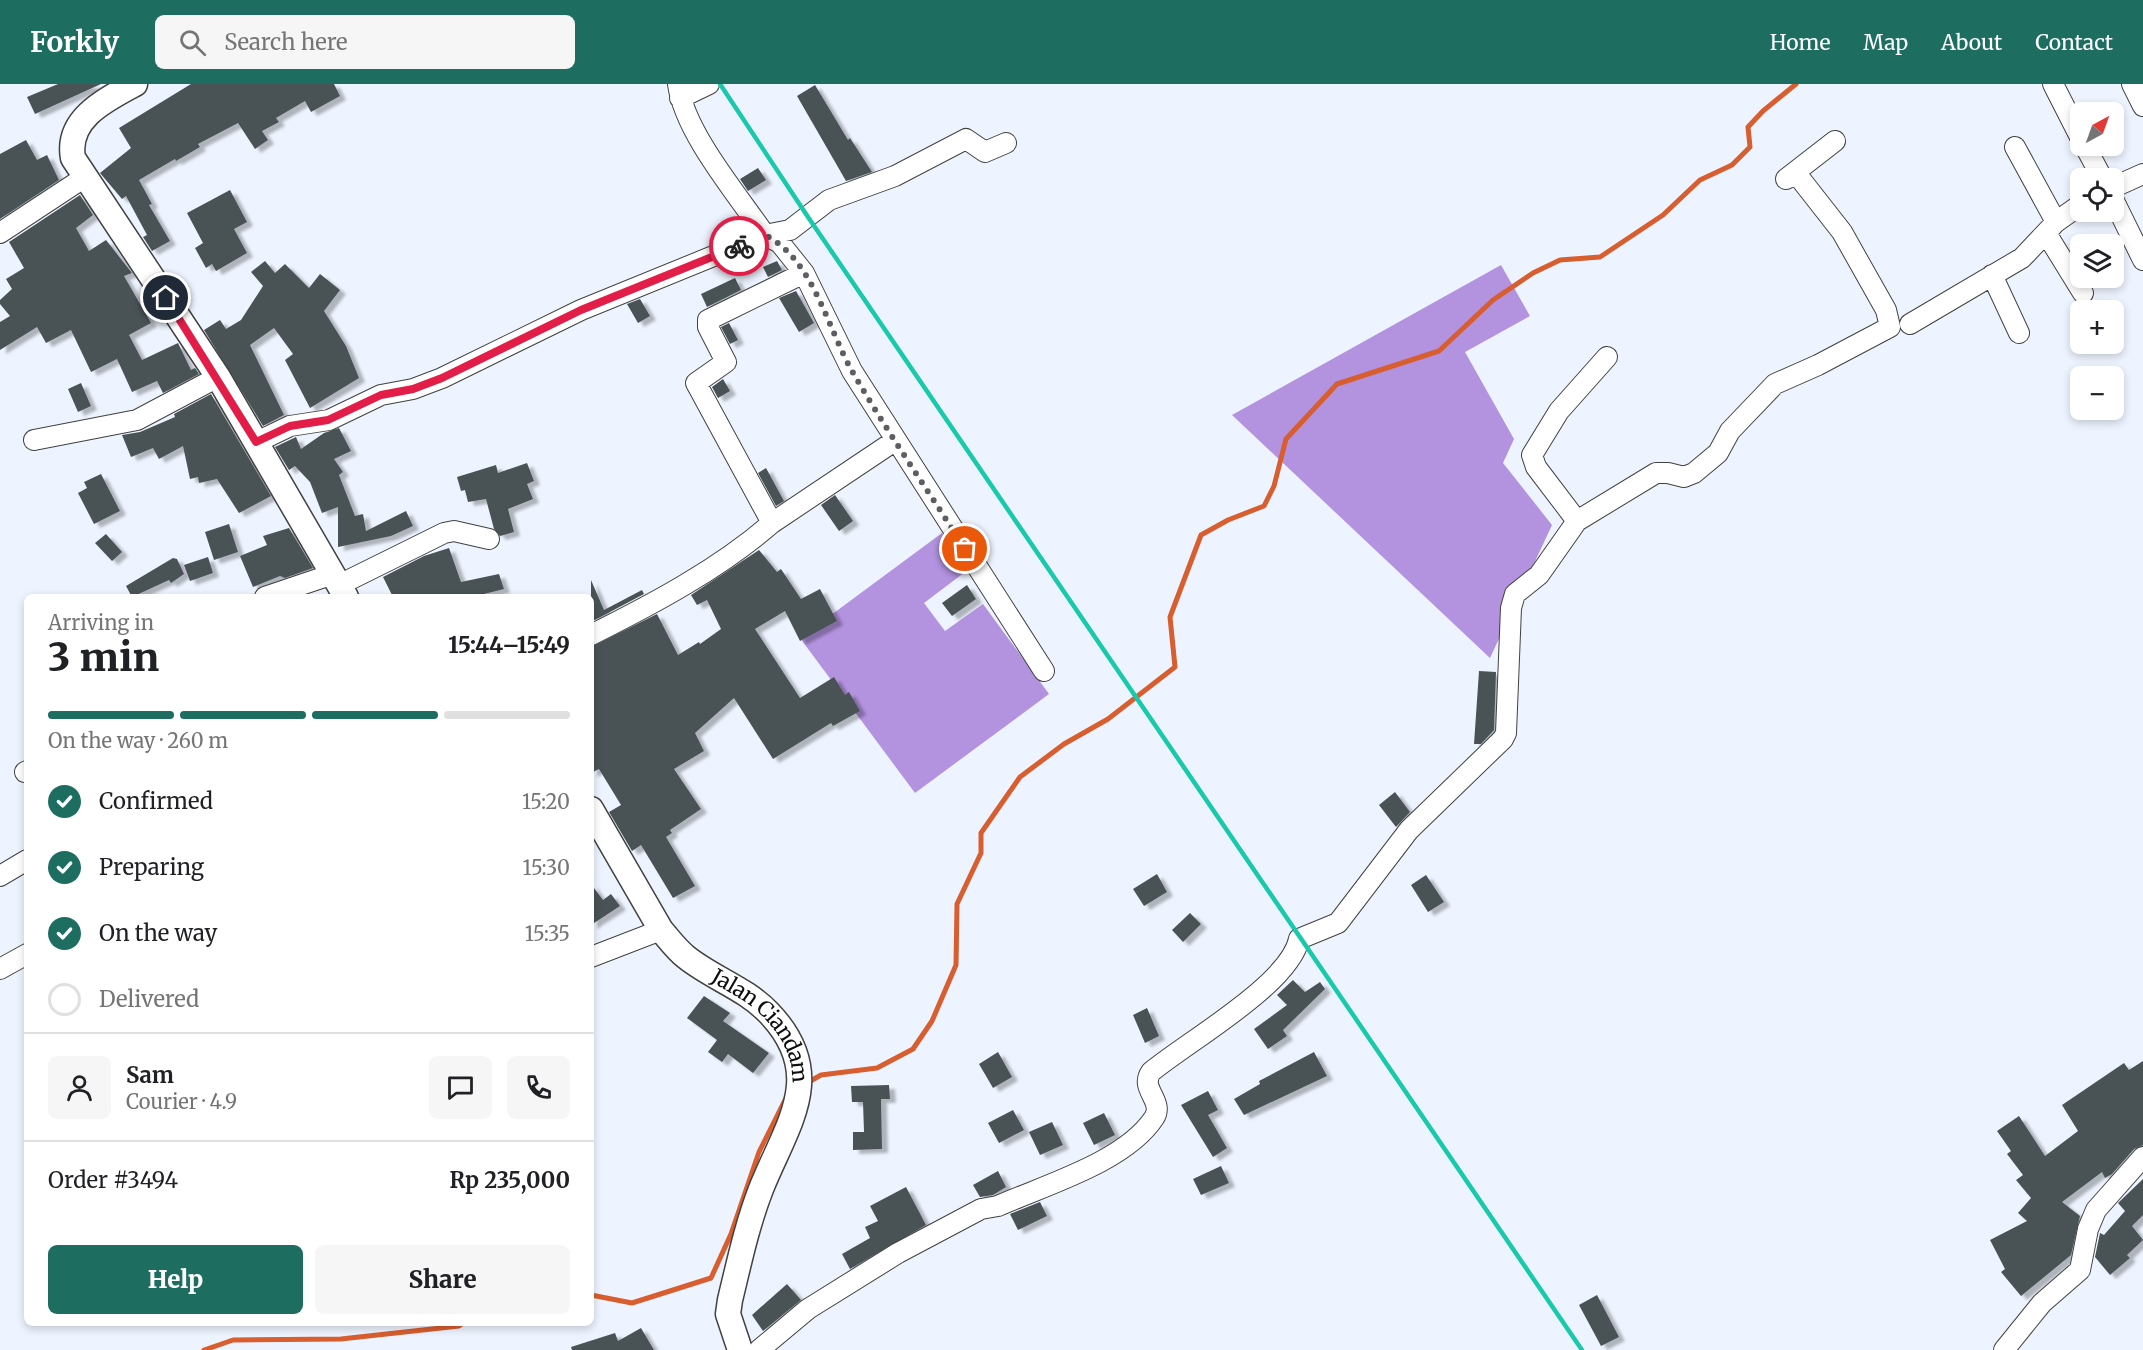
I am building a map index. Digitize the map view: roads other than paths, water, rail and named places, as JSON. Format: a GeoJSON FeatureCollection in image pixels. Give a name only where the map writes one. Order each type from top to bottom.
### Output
{"type":"FeatureCollection","features":[{"type":"Feature","properties":{"kind":"street"},"geometry":{"type":"LineString","coordinates":[[135,84],[98,105],[73,136],[71,145],[73,158],[218,377],[339,585]]}},
{"type":"Feature","properties":{"kind":"street"},"geometry":{"type":"LineString","coordinates":[[709,84],[679,91],[696,132],[765,235],[780,243],[804,273],[852,371],[1044,671]]}},
{"type":"Feature","properties":{"kind":"street"},"geometry":{"type":"LineString","coordinates":[[2053,84],[2070,117]]}},
{"type":"Feature","properties":{"kind":"street"},"geometry":{"type":"LineString","coordinates":[[2132,84],[2143,106]]}},
{"type":"Feature","properties":{"kind":"street"},"geometry":{"type":"LineString","coordinates":[[256,442],[290,426],[328,420],[381,395],[413,389],[442,378],[581,310],[765,235],[790,230],[829,200],[895,176],[966,139],[984,152],[1006,143]]}},
{"type":"Feature","properties":{"kind":"street"},"geometry":{"type":"LineString","coordinates":[[1834,141],[1791,176],[1842,232],[1900,323]]}},
{"type":"Feature","properties":{"kind":"street"},"geometry":{"type":"LineString","coordinates":[[2015,147],[2083,293]]}},
{"type":"Feature","properties":{"kind":"street"},"geometry":{"type":"LineString","coordinates":[[2124,183],[2143,174]]}},
{"type":"Feature","properties":{"kind":"street"},"geometry":{"type":"LineString","coordinates":[[0,233],[85,177]]}},
{"type":"Feature","properties":{"kind":"street"},"geometry":{"type":"LineString","coordinates":[[759,1350],[808,1309],[898,1253],[981,1209],[998,1206],[1080,1171],[1130,1145],[1156,1116],[1157,1106],[1146,1078],[1151,1072],[1254,995],[1291,959],[1299,939],[1338,923],[1409,830],[1503,739],[1506,733],[1511,608],[1515,594],[1539,575],[1577,521],[1656,473],[1684,477],[1694,473],[1718,453],[1730,431],[1775,384],[1887,330],[2022,258],[2051,227],[2070,213]]}},
{"type":"Feature","properties":{"kind":"street"},"geometry":{"type":"LineString","coordinates":[[2124,221],[2143,260]]}},
{"type":"Feature","properties":{"kind":"street"},"geometry":{"type":"LineString","coordinates":[[772,523],[696,383],[726,362],[708,327],[708,320],[804,273]]}},
{"type":"Feature","properties":{"kind":"street"},"geometry":{"type":"LineString","coordinates":[[1992,275],[2019,333]]}},
{"type":"Feature","properties":{"kind":"street"},"geometry":{"type":"LineString","coordinates":[[1577,521],[1536,467],[1532,455],[1559,411],[1607,357]]}},
{"type":"Feature","properties":{"kind":"street"},"geometry":{"type":"LineString","coordinates":[[34,440],[137,420],[218,377]]}},
{"type":"Feature","properties":{"kind":"street"},"geometry":{"type":"LineString","coordinates":[[594,633],[679,587],[746,544],[772,523],[896,440]]}},
{"type":"Feature","properties":{"kind":"street"},"geometry":{"type":"LineString","coordinates":[[284,594],[339,585],[444,533],[454,531],[489,539]]}},
{"type":"Feature","properties":{"kind":"street","name":"Jalan Ciandam"},"geometry":{"type":"LineString","coordinates":[[594,814],[661,930],[684,956],[742,991],[770,1014],[797,1054],[800,1082],[794,1114],[761,1190],[730,1300],[731,1325],[740,1350]]}},
{"type":"Feature","properties":{"kind":"street"},"geometry":{"type":"LineString","coordinates":[[0,876],[24,862]]}},
{"type":"Feature","properties":{"kind":"street"},"geometry":{"type":"LineString","coordinates":[[594,956],[661,930]]}},
{"type":"Feature","properties":{"kind":"street"},"geometry":{"type":"LineString","coordinates":[[0,969],[24,956]]}},
{"type":"Feature","properties":{"kind":"street"},"geometry":{"type":"LineString","coordinates":[[2004,1350],[2042,1303],[2080,1270],[2088,1229],[2096,1210],[2143,1157]]}},
{"type":"Feature","properties":{"kind":"street"},"geometry":{"type":"LineString","coordinates":[[731,1325],[733,1350]]}},
{"type":"Feature","properties":{"kind":"waterway"},"geometry":{"type":"LineString","coordinates":[[807,1083],[821,1075],[877,1068],[913,1049],[932,1021],[956,965],[957,904],[981,853],[981,833],[1020,777],[1064,744],[1108,719],[1175,667],[1170,617],[1201,535],[1228,520],[1264,506],[1274,486],[1286,439],[1337,384],[1439,351],[1493,300],[1533,273],[1560,260],[1600,257],[1663,215],[1700,180],[1732,165],[1750,147],[1748,127],[1763,111],[1796,84]]}},
{"type":"Feature","properties":{"kind":"waterway"},"geometry":{"type":"LineString","coordinates":[[594,1296],[632,1303],[711,1278],[731,1234],[759,1152],[787,1096]]}},
{"type":"Feature","properties":{"kind":"waterway"},"geometry":{"type":"LineString","coordinates":[[204,1350],[233,1340],[341,1339],[459,1326]]}},
{"type":"Feature","properties":{"kind":"railway"},"geometry":{"type":"LineString","coordinates":[[720,84],[808,217],[1582,1350]]}}]}
